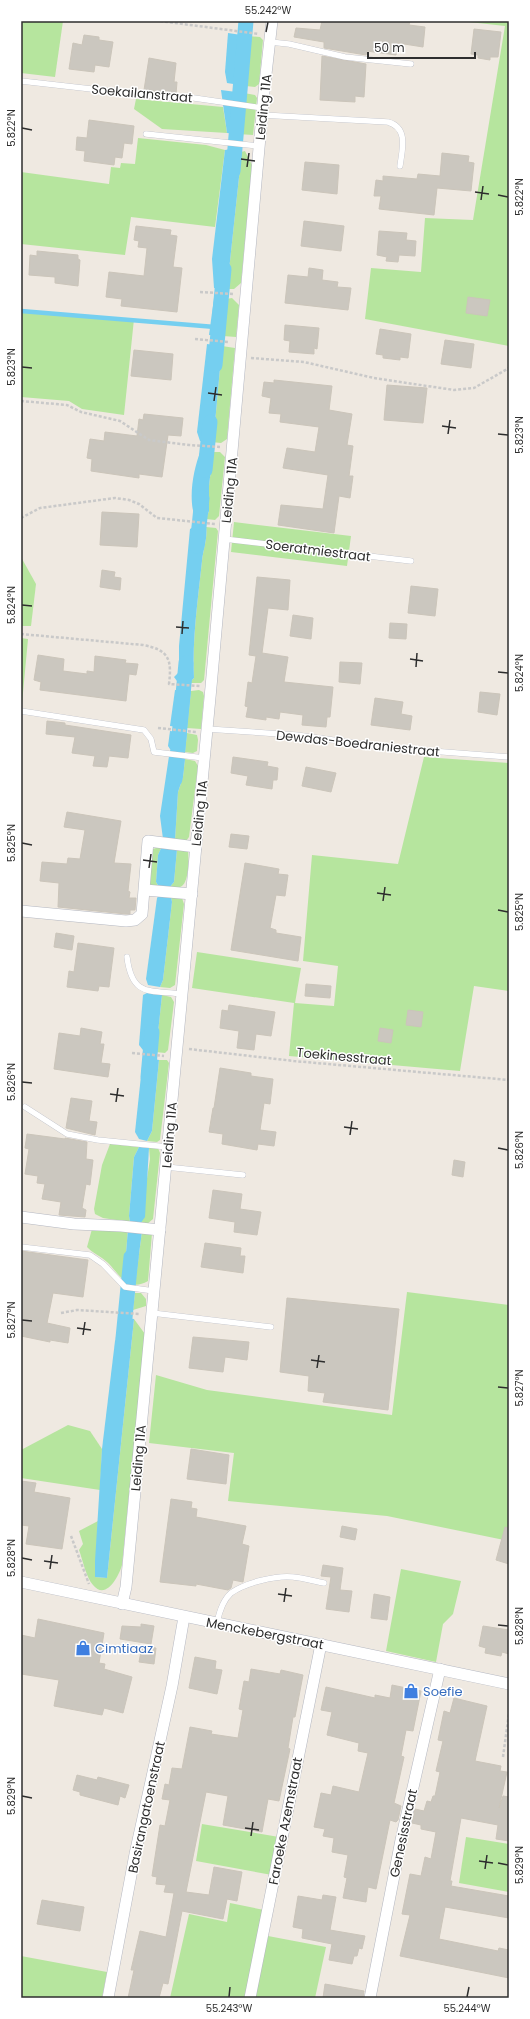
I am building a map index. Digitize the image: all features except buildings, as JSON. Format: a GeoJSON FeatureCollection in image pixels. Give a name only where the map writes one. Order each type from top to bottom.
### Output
{"type":"FeatureCollection","features":[{"type":"Feature","properties":{"kind":"street","name":"Leiding 11A"},"geometry":{"type":"LineString","coordinates":[[122,1604],[126,1587],[152,1313],[157,1229],[166,1167],[177,1052],[182,994],[190,846],[199,757],[207,731],[262,112],[272,21]]}},
{"type":"Feature","properties":{"kind":"street"},"geometry":{"type":"LineString","coordinates":[[21,911],[126,921],[135,920],[142,914],[148,842],[190,846]]}},
{"type":"Feature","properties":{"kind":"street"},"geometry":{"type":"LineString","coordinates":[[145,890],[188,893]]}},
{"type":"Feature","properties":{"kind":"street"},"geometry":{"type":"LineString","coordinates":[[21,1217],[74,1224],[131,1226],[157,1229]]}},
{"type":"Feature","properties":{"kind":"street","name":"Menckebergstraat"},"geometry":{"type":"LineString","coordinates":[[21,1582],[509,1684]]}},
{"type":"Feature","properties":{"kind":"street","name":"Basirangatoenstraat"},"geometry":{"type":"LineString","coordinates":[[108,1998],[135,1854],[172,1686],[184,1617]]}},
{"type":"Feature","properties":{"kind":"street","name":"Faroeke Azemstraat"},"geometry":{"type":"LineString","coordinates":[[250,1998],[320,1644]]}},
{"type":"Feature","properties":{"kind":"street","name":"Genesisstraat"},"geometry":{"type":"LineString","coordinates":[[370,1998],[401,1840],[440,1669]]}},
{"type":"Feature","properties":{"kind":"lane"},"geometry":{"type":"LineString","coordinates":[[271,39],[345,57],[411,64]]}},
{"type":"Feature","properties":{"kind":"lane","name":"Soekailanstraat"},"geometry":{"type":"LineString","coordinates":[[21,80],[171,98],[187,97],[216,101],[262,112],[394,124],[399,128],[403,139],[400,166]]}},
{"type":"Feature","properties":{"kind":"lane"},"geometry":{"type":"LineString","coordinates":[[146,134],[259,146]]}},
{"type":"Feature","properties":{"kind":"lane","name":"Soeratmiestraat"},"geometry":{"type":"LineString","coordinates":[[224,539],[411,561]]}},
{"type":"Feature","properties":{"kind":"lane"},"geometry":{"type":"LineString","coordinates":[[21,711],[144,730],[151,739],[154,752],[199,757]]}},
{"type":"Feature","properties":{"kind":"lane","name":"Dewdas-Boedraniestraat"},"geometry":{"type":"LineString","coordinates":[[207,731],[296,735],[392,748],[509,756]]}},
{"type":"Feature","properties":{"kind":"lane"},"geometry":{"type":"LineString","coordinates":[[127,957],[129,971],[134,984],[142,989],[182,994]]}},
{"type":"Feature","properties":{"kind":"lane"},"geometry":{"type":"LineString","coordinates":[[25,1107],[67,1134],[124,1143],[168,1147]]}},
{"type":"Feature","properties":{"kind":"lane"},"geometry":{"type":"LineString","coordinates":[[166,1167],[243,1175]]}},
{"type":"Feature","properties":{"kind":"lane"},"geometry":{"type":"LineString","coordinates":[[21,1247],[90,1255],[103,1264],[125,1287],[154,1290]]}},
{"type":"Feature","properties":{"kind":"lane"},"geometry":{"type":"LineString","coordinates":[[152,1313],[271,1327]]}},
{"type":"Feature","properties":{"kind":"lane"},"geometry":{"type":"LineString","coordinates":[[217,1624],[219,1612],[224,1601],[231,1593],[251,1584],[273,1578],[292,1577],[324,1583]]}},
{"type":"Feature","properties":{"kind":"path"},"geometry":{"type":"LineString","coordinates":[[160,21],[223,30],[271,39]]}},
{"type":"Feature","properties":{"kind":"path"},"geometry":{"type":"LineString","coordinates":[[200,292],[246,295]]}},
{"type":"Feature","properties":{"kind":"path"},"geometry":{"type":"LineString","coordinates":[[195,339],[242,343]]}},
{"type":"Feature","properties":{"kind":"path"},"geometry":{"type":"LineString","coordinates":[[240,357],[304,362],[374,378],[454,390],[474,388],[509,368]]}},
{"type":"Feature","properties":{"kind":"path"},"geometry":{"type":"LineString","coordinates":[[21,401],[68,405],[81,412],[120,421],[150,440],[190,446],[233,448]]}},
{"type":"Feature","properties":{"kind":"path"},"geometry":{"type":"LineString","coordinates":[[21,518],[40,508],[115,498],[139,504],[157,518],[225,526]]}},
{"type":"Feature","properties":{"kind":"path"},"geometry":{"type":"LineString","coordinates":[[21,634],[143,645],[156,648],[167,656],[171,666],[169,684],[211,687]]}},
{"type":"Feature","properties":{"kind":"path"},"geometry":{"type":"LineString","coordinates":[[158,728],[207,731]]}},
{"type":"Feature","properties":{"kind":"path","name":"Toekinesstraat"},"geometry":{"type":"LineString","coordinates":[[132,1053],[177,1052],[509,1080]]}},
{"type":"Feature","properties":{"kind":"path"},"geometry":{"type":"LineString","coordinates":[[61,1313],[77,1310],[131,1314],[152,1313]]}},
{"type":"Feature","properties":{"kind":"path"},"geometry":{"type":"LineString","coordinates":[[71,1536],[89,1584],[86,1596]]}},
{"type":"Feature","properties":{"kind":"path"},"geometry":{"type":"LineString","coordinates":[[503,1757],[509,1713]]}},
{"type":"Feature","properties":{"kind":"green space"},"geometry":{"type":"Polygon","coordinates":[[[21,21],[63,21],[55,77],[21,73],[21,21]]]}},
{"type":"Feature","properties":{"kind":"green space"},"geometry":{"type":"Polygon","coordinates":[[[460,21],[509,21],[509,346],[365,319],[371,268],[421,272],[425,218],[473,220],[505,26],[460,21]]]}},
{"type":"Feature","properties":{"kind":"green space"},"geometry":{"type":"Polygon","coordinates":[[[248,36],[260,37],[263,40],[259,84],[255,87],[246,86],[250,45],[248,36]]]}},
{"type":"Feature","properties":{"kind":"green space"},"geometry":{"type":"Polygon","coordinates":[[[244,93],[255,95],[257,98],[253,135],[238,134],[246,99],[244,93]]]}},
{"type":"Feature","properties":{"kind":"green space"},"geometry":{"type":"Polygon","coordinates":[[[136,99],[223,107],[227,133],[162,129],[134,109],[136,99]]]}},
{"type":"Feature","properties":{"kind":"green space"},"geometry":{"type":"Polygon","coordinates":[[[138,138],[206,145],[225,150],[215,227],[131,217],[125,255],[21,244],[21,172],[109,184],[111,167],[120,168],[121,163],[135,164],[138,138]]]}},
{"type":"Feature","properties":{"kind":"green space"},"geometry":{"type":"Polygon","coordinates":[[[245,151],[252,165],[241,283],[234,289],[227,289],[240,168],[237,161],[237,153],[245,151]]]}},
{"type":"Feature","properties":{"kind":"green space"},"geometry":{"type":"Polygon","coordinates":[[[232,298],[239,305],[236,337],[223,336],[226,299],[232,298]]]}},
{"type":"Feature","properties":{"kind":"green space"},"geometry":{"type":"Polygon","coordinates":[[[21,311],[134,319],[124,415],[82,409],[69,401],[21,397],[21,311]]]}},
{"type":"Feature","properties":{"kind":"green space"},"geometry":{"type":"Polygon","coordinates":[[[222,346],[235,348],[227,439],[221,443],[211,442],[214,434],[222,346]]]}},
{"type":"Feature","properties":{"kind":"green space"},"geometry":{"type":"Polygon","coordinates":[[[213,452],[220,452],[225,457],[219,516],[215,520],[206,519],[209,511],[209,486],[213,452]]]}},
{"type":"Feature","properties":{"kind":"green space"},"geometry":{"type":"Polygon","coordinates":[[[234,522],[351,536],[347,566],[231,552],[234,522]]]}},
{"type":"Feature","properties":{"kind":"green space"},"geometry":{"type":"Polygon","coordinates":[[[206,527],[216,528],[218,531],[204,680],[201,683],[189,683],[194,678],[196,619],[206,527]]]}},
{"type":"Feature","properties":{"kind":"green space"},"geometry":{"type":"Polygon","coordinates":[[[21,557],[36,584],[31,626],[21,626],[21,557]]]}},
{"type":"Feature","properties":{"kind":"green space"},"geometry":{"type":"Polygon","coordinates":[[[21,638],[28,639],[22,703],[21,703],[21,638]]]}},
{"type":"Feature","properties":{"kind":"green space"},"geometry":{"type":"Polygon","coordinates":[[[199,690],[203,692],[204,696],[201,729],[187,728],[191,691],[199,690]]]}},
{"type":"Feature","properties":{"kind":"green space"},"geometry":{"type":"Polygon","coordinates":[[[187,733],[197,735],[197,751],[193,753],[185,752],[187,733]]]}},
{"type":"Feature","properties":{"kind":"green space"},"geometry":{"type":"Polygon","coordinates":[[[424,757],[509,763],[509,991],[474,986],[460,1071],[289,1056],[294,1003],[192,988],[197,952],[301,968],[295,1003],[334,1006],[338,966],[303,961],[312,855],[398,864],[424,757]]]}},
{"type":"Feature","properties":{"kind":"green space"},"geometry":{"type":"Polygon","coordinates":[[[185,759],[195,761],[198,766],[189,837],[186,841],[175,840],[178,792],[183,777],[185,759]]]}},
{"type":"Feature","properties":{"kind":"green space"},"geometry":{"type":"Polygon","coordinates":[[[162,846],[158,855],[156,882],[159,887],[151,886],[148,879],[153,849],[162,846]]]}},
{"type":"Feature","properties":{"kind":"green space"},"geometry":{"type":"Polygon","coordinates":[[[177,849],[188,851],[186,880],[182,886],[177,888],[169,888],[174,882],[177,849]]]}},
{"type":"Feature","properties":{"kind":"green space"},"geometry":{"type":"Polygon","coordinates":[[[171,896],[182,898],[184,904],[175,985],[170,988],[160,987],[163,980],[172,902],[171,896]]]}},
{"type":"Feature","properties":{"kind":"green space"},"geometry":{"type":"Polygon","coordinates":[[[162,995],[171,997],[174,1002],[168,1050],[165,1053],[156,1052],[162,995]]]}},
{"type":"Feature","properties":{"kind":"green space"},"geometry":{"type":"Polygon","coordinates":[[[159,1060],[167,1060],[169,1063],[160,1140],[157,1142],[147,1141],[152,1131],[159,1060]]]}},
{"type":"Feature","properties":{"kind":"green space"},"geometry":{"type":"Polygon","coordinates":[[[110,1144],[139,1147],[134,1157],[129,1216],[130,1222],[103,1218],[95,1214],[94,1209],[102,1165],[110,1144]]]}},
{"type":"Feature","properties":{"kind":"green space"},"geometry":{"type":"Polygon","coordinates":[[[149,1148],[158,1148],[160,1153],[153,1219],[147,1224],[140,1224],[150,1159],[149,1148]]]}},
{"type":"Feature","properties":{"kind":"green space"},"geometry":{"type":"Polygon","coordinates":[[[92,1229],[128,1229],[124,1277],[136,1278],[142,1231],[152,1233],[148,1281],[134,1285],[129,1283],[124,1280],[105,1260],[89,1249],[87,1247],[92,1229]]]}},
{"type":"Feature","properties":{"kind":"green space"},"geometry":{"type":"Polygon","coordinates":[[[407,1292],[509,1305],[509,1541],[387,1516],[228,1501],[234,1453],[149,1443],[156,1375],[207,1390],[392,1415],[407,1292]]]}},
{"type":"Feature","properties":{"kind":"green space"},"geometry":{"type":"Polygon","coordinates":[[[135,1293],[141,1293],[146,1299],[146,1306],[133,1310],[135,1293]]]}},
{"type":"Feature","properties":{"kind":"green space"},"geometry":{"type":"Polygon","coordinates":[[[134,1319],[145,1334],[122,1565],[115,1580],[107,1589],[103,1590],[98,1589],[93,1585],[87,1573],[79,1550],[83,1544],[79,1531],[98,1521],[95,1577],[107,1578],[134,1319]]]}},
{"type":"Feature","properties":{"kind":"green space"},"geometry":{"type":"Polygon","coordinates":[[[68,1425],[90,1431],[102,1449],[100,1490],[21,1478],[21,1450],[68,1425]]]}},
{"type":"Feature","properties":{"kind":"green space"},"geometry":{"type":"Polygon","coordinates":[[[401,1569],[461,1581],[453,1614],[443,1624],[436,1662],[386,1651],[401,1569]]]}},
{"type":"Feature","properties":{"kind":"green space"},"geometry":{"type":"Polygon","coordinates":[[[202,1824],[279,1837],[272,1875],[196,1861],[202,1824]]]}},
{"type":"Feature","properties":{"kind":"green space"},"geometry":{"type":"Polygon","coordinates":[[[466,1837],[509,1844],[509,1892],[459,1883],[466,1837]]]}},
{"type":"Feature","properties":{"kind":"green space"},"geometry":{"type":"Polygon","coordinates":[[[230,1903],[264,1910],[247,1998],[170,1998],[189,1914],[227,1922],[230,1903]]]}},
{"type":"Feature","properties":{"kind":"green space"},"geometry":{"type":"Polygon","coordinates":[[[268,1936],[326,1947],[315,1998],[255,1998],[268,1936]]]}},
{"type":"Feature","properties":{"kind":"green space"},"geometry":{"type":"Polygon","coordinates":[[[21,1956],[107,1972],[102,1998],[21,1998],[21,1956]]]}},
{"type":"Feature","properties":{"kind":"water"},"geometry":{"type":"Polygon","coordinates":[[[228,33],[248,36],[250,45],[246,86],[227,83],[225,72],[228,33]]]}},
{"type":"Feature","properties":{"kind":"water"},"geometry":{"type":"Polygon","coordinates":[[[221,90],[244,93],[244,109],[238,134],[227,133],[221,90]]]}},
{"type":"Feature","properties":{"kind":"water"},"geometry":{"type":"Polygon","coordinates":[[[231,149],[237,153],[237,161],[240,168],[227,289],[214,288],[212,259],[225,150],[231,149]]]}},
{"type":"Feature","properties":{"kind":"water"},"geometry":{"type":"Polygon","coordinates":[[[214,298],[226,299],[223,336],[209,335],[214,298]]]}},
{"type":"Feature","properties":{"kind":"water"},"geometry":{"type":"Polygon","coordinates":[[[207,344],[222,346],[214,434],[211,442],[200,441],[197,432],[207,344]]]}},
{"type":"Feature","properties":{"kind":"water"},"geometry":{"type":"Polygon","coordinates":[[[201,450],[213,452],[209,486],[209,511],[206,519],[195,518],[192,502],[192,484],[201,450]]]}},
{"type":"Feature","properties":{"kind":"water"},"geometry":{"type":"Polygon","coordinates":[[[195,526],[206,527],[206,535],[196,619],[194,678],[189,683],[177,681],[174,677],[179,672],[179,646],[190,529],[195,526]]]}},
{"type":"Feature","properties":{"kind":"water"},"geometry":{"type":"Polygon","coordinates":[[[175,690],[191,691],[187,728],[170,726],[175,690]]]}},
{"type":"Feature","properties":{"kind":"water"},"geometry":{"type":"Polygon","coordinates":[[[170,731],[187,733],[185,752],[170,749],[168,746],[170,731]]]}},
{"type":"Feature","properties":{"kind":"water"},"geometry":{"type":"Polygon","coordinates":[[[169,756],[185,759],[183,777],[178,792],[175,840],[163,839],[160,816],[169,756]]]}},
{"type":"Feature","properties":{"kind":"water"},"geometry":{"type":"Polygon","coordinates":[[[162,846],[177,849],[174,882],[169,888],[159,887],[156,882],[158,855],[162,846]]]}},
{"type":"Feature","properties":{"kind":"water"},"geometry":{"type":"Polygon","coordinates":[[[160,894],[171,896],[172,902],[163,980],[160,987],[148,985],[146,979],[157,898],[160,894]]]}},
{"type":"Feature","properties":{"kind":"water"},"geometry":{"type":"Polygon","coordinates":[[[147,993],[162,995],[156,1052],[143,1050],[139,1045],[143,995],[147,993]]]}},
{"type":"Feature","properties":{"kind":"water"},"geometry":{"type":"Polygon","coordinates":[[[143,1057],[159,1060],[152,1131],[147,1141],[139,1139],[135,1132],[143,1057]]]}},
{"type":"Feature","properties":{"kind":"water"},"geometry":{"type":"Polygon","coordinates":[[[139,1147],[149,1148],[145,1217],[140,1224],[130,1222],[129,1216],[134,1157],[139,1147]]]}},
{"type":"Feature","properties":{"kind":"water"},"geometry":{"type":"Polygon","coordinates":[[[128,1229],[142,1231],[136,1278],[124,1277],[128,1229]]]}},
{"type":"Feature","properties":{"kind":"water"},"geometry":{"type":"Polygon","coordinates":[[[121,1317],[134,1319],[107,1578],[95,1577],[95,1561],[102,1449],[115,1341],[121,1317]]]}},
{"type":"Feature","properties":{"kind":"waterway"},"geometry":{"type":"LineString","coordinates":[[233,171],[246,21]]}},
{"type":"Feature","properties":{"kind":"waterway"},"geometry":{"type":"LineString","coordinates":[[215,365],[224,269]]}},
{"type":"Feature","properties":{"kind":"waterway"},"geometry":{"type":"LineString","coordinates":[[21,311],[215,327]]}},
{"type":"Feature","properties":{"kind":"waterway"},"geometry":{"type":"LineString","coordinates":[[205,470],[210,422]]}},
{"type":"Feature","properties":{"kind":"waterway"},"geometry":{"type":"LineString","coordinates":[[197,546],[202,498]]}},
{"type":"Feature","properties":{"kind":"waterway"},"geometry":{"type":"LineString","coordinates":[[175,779],[186,663]]}},
{"type":"Feature","properties":{"kind":"waterway"},"geometry":{"type":"LineString","coordinates":[[148,1077],[152,1032]]}},
{"type":"Feature","properties":{"kind":"waterway"},"geometry":{"type":"LineString","coordinates":[[123,1338],[131,1257]]}},
{"type":"Feature","properties":{"kind":"place","name":"Cimtiaaz"},"geometry":{"type":"Point","coordinates":[83,1648]}},
{"type":"Feature","properties":{"kind":"place","name":"Soefie"},"geometry":{"type":"Point","coordinates":[411,1691]}}]}
